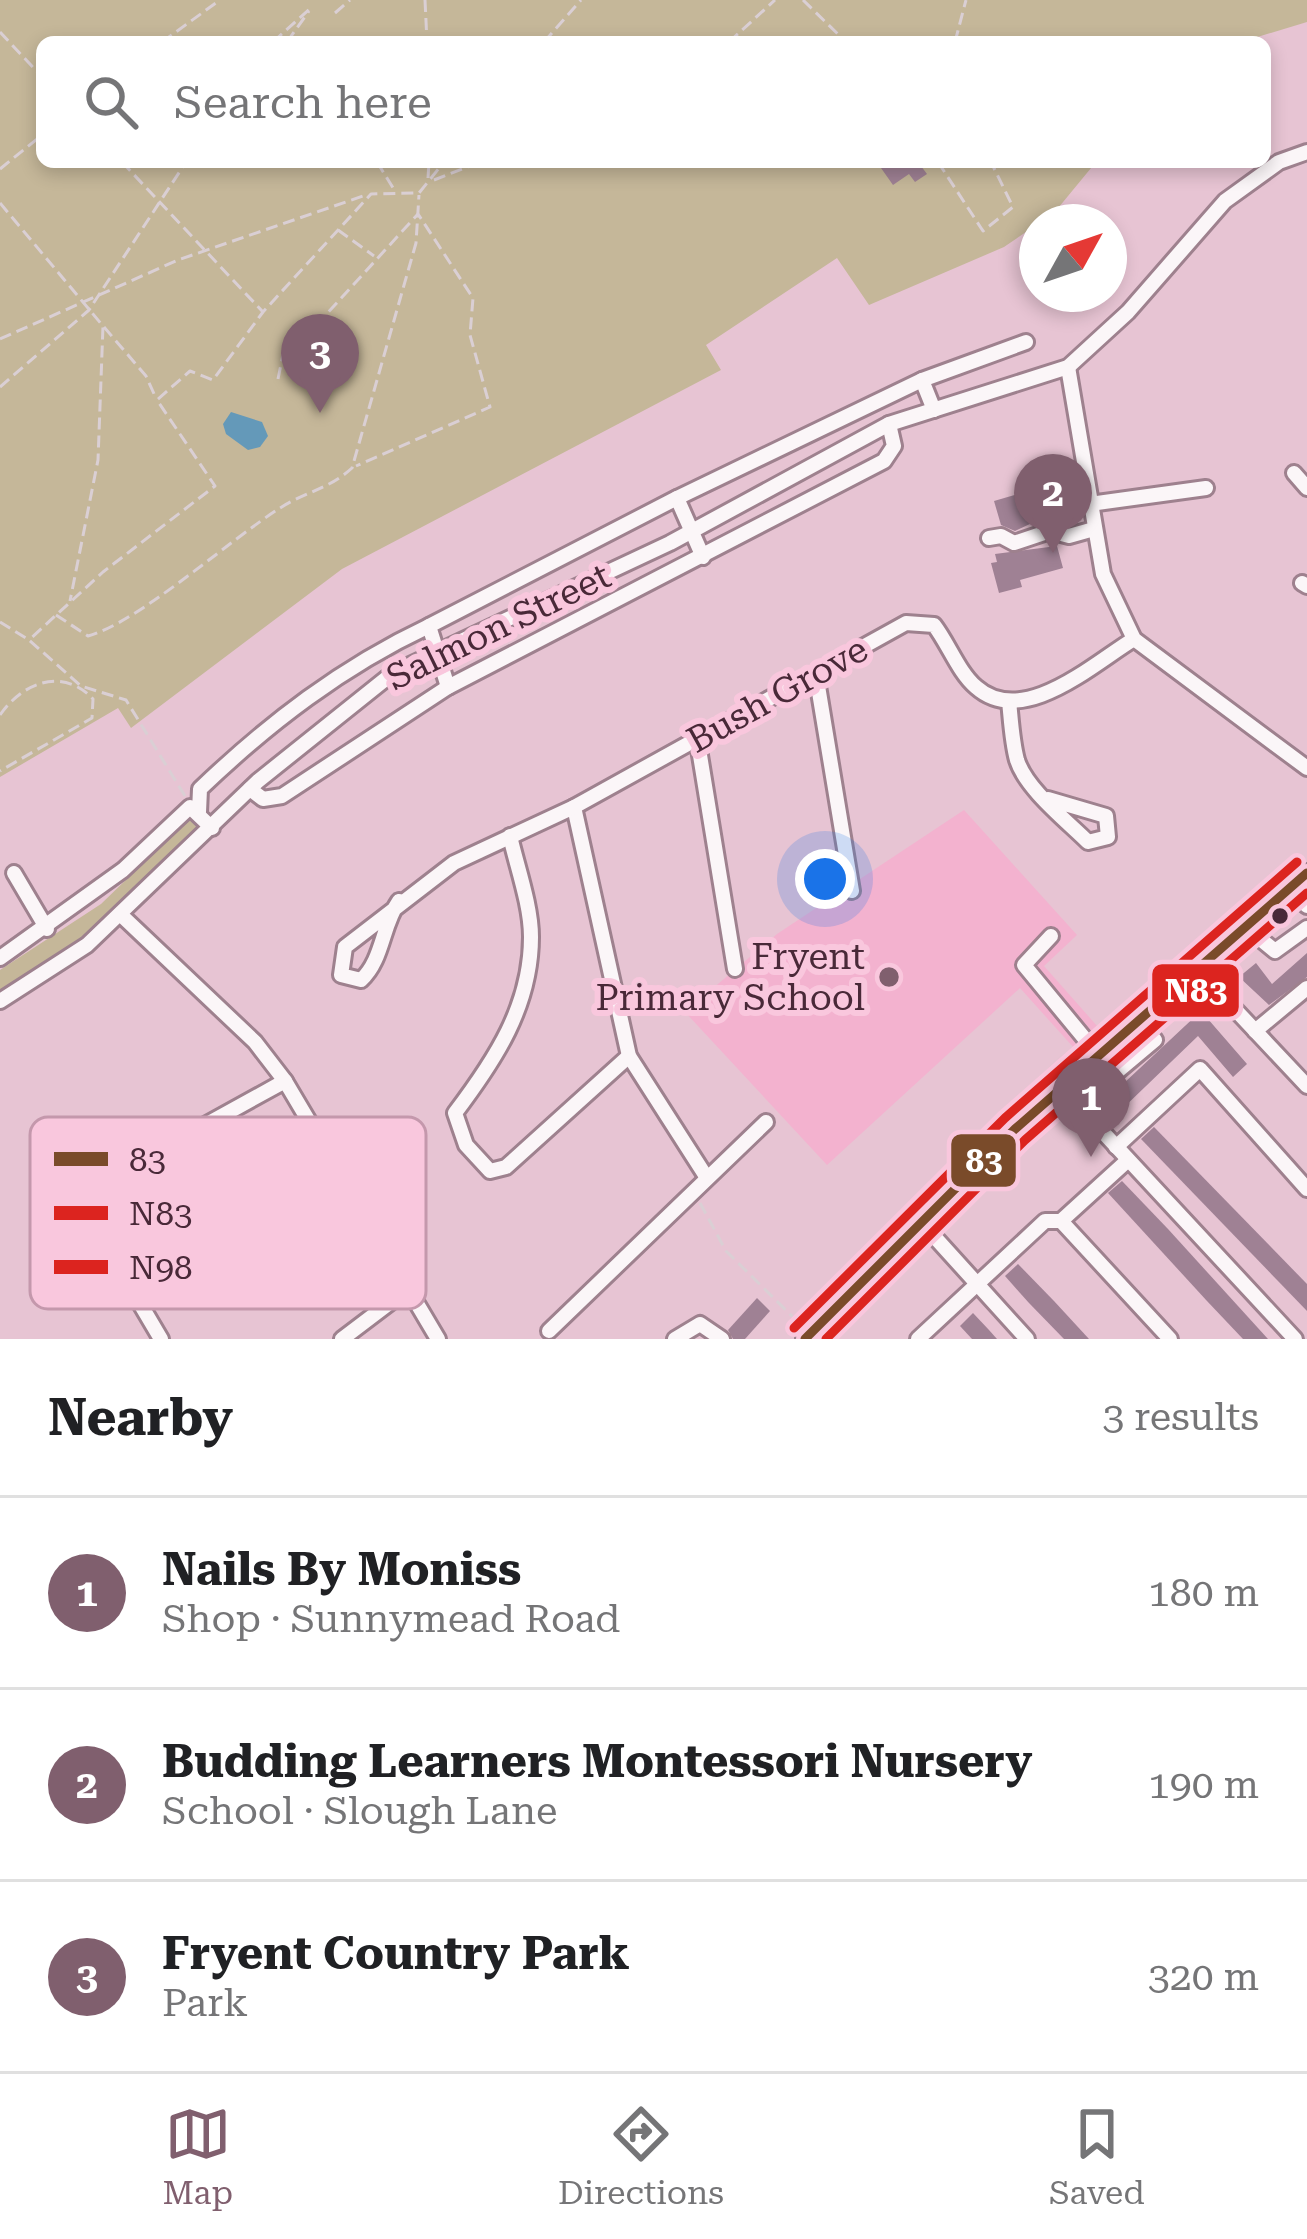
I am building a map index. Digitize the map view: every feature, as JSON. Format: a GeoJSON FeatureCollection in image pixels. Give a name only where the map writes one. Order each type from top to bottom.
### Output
{"type":"FeatureCollection","features":[{"type":"Feature","properties":{"kind":"main road"},"geometry":{"type":"LineString","coordinates":[[808,1336],[1061,1087],[1307,873]]}},
{"type":"Feature","properties":{"kind":"street"},"geometry":{"type":"LineString","coordinates":[[1307,152],[1279,163],[1225,201],[1128,312],[1068,367],[1103,574],[1135,639],[1307,768]]}},
{"type":"Feature","properties":{"kind":"street"},"geometry":{"type":"LineString","coordinates":[[0,958],[46,929],[194,809],[200,789],[328,681],[676,498],[922,380],[1026,341]]}},
{"type":"Feature","properties":{"kind":"street","name":"Salmon Street"},"geometry":{"type":"LineString","coordinates":[[0,1001],[34,983],[120,914],[250,789],[394,673],[691,531],[889,424],[1068,367]]}},
{"type":"Feature","properties":{"kind":"street"},"geometry":{"type":"LineString","coordinates":[[922,380],[934,410]]}},
{"type":"Feature","properties":{"kind":"street"},"geometry":{"type":"LineString","coordinates":[[250,789],[263,799],[282,796],[448,686],[703,557],[892,454],[889,424]]}},
{"type":"Feature","properties":{"kind":"street"},"geometry":{"type":"LineString","coordinates":[[799,473],[814,498]]}},
{"type":"Feature","properties":{"kind":"street"},"geometry":{"type":"LineString","coordinates":[[1294,473],[1307,488]]}},
{"type":"Feature","properties":{"kind":"street"},"geometry":{"type":"LineString","coordinates":[[1090,505],[1206,488]]}},
{"type":"Feature","properties":{"kind":"street"},"geometry":{"type":"LineString","coordinates":[[676,498],[703,557]]}},
{"type":"Feature","properties":{"kind":"street"},"geometry":{"type":"LineString","coordinates":[[989,538],[1001,536],[1014,543],[1054,530],[1069,536],[1094,530]]}},
{"type":"Feature","properties":{"kind":"street","name":"Bush Grove"},"geometry":{"type":"LineString","coordinates":[[400,901],[384,922],[373,968],[362,980],[341,975],[345,947],[400,901],[454,863],[574,807],[906,623],[934,625],[976,688],[1009,701]]}},
{"type":"Feature","properties":{"kind":"street"},"geometry":{"type":"LineString","coordinates":[[429,626],[448,686]]}},
{"type":"Feature","properties":{"kind":"street"},"geometry":{"type":"LineString","coordinates":[[1048,799],[1018,764],[1009,701],[1031,700],[1135,639]]}},
{"type":"Feature","properties":{"kind":"street"},"geometry":{"type":"LineString","coordinates":[[816,674],[852,891]]}},
{"type":"Feature","properties":{"kind":"street"},"geometry":{"type":"LineString","coordinates":[[697,737],[734,969]]}},
{"type":"Feature","properties":{"kind":"street"},"geometry":{"type":"LineString","coordinates":[[574,807],[629,1057],[707,1178]]}},
{"type":"Feature","properties":{"kind":"street"},"geometry":{"type":"LineString","coordinates":[[194,809],[212,828]]}},
{"type":"Feature","properties":{"kind":"street"},"geometry":{"type":"LineString","coordinates":[[510,836],[531,936],[517,1018],[493,1063],[455,1113],[466,1145],[490,1171],[506,1167],[629,1057]]}},
{"type":"Feature","properties":{"kind":"street"},"geometry":{"type":"LineString","coordinates":[[14,872],[46,929]]}},
{"type":"Feature","properties":{"kind":"street"},"geometry":{"type":"LineString","coordinates":[[1288,890],[1307,906]]}},
{"type":"Feature","properties":{"kind":"street"},"geometry":{"type":"LineString","coordinates":[[120,914],[255,1042],[306,1117]]}},
{"type":"Feature","properties":{"kind":"street"},"geometry":{"type":"LineString","coordinates":[[1247,928],[1274,951],[1307,928]]}},
{"type":"Feature","properties":{"kind":"street"},"geometry":{"type":"LineString","coordinates":[[1051,936],[1024,965],[1099,1056]]}},
{"type":"Feature","properties":{"kind":"street"},"geometry":{"type":"LineString","coordinates":[[1198,971],[1307,1086]]}},
{"type":"Feature","properties":{"kind":"street"},"geometry":{"type":"LineString","coordinates":[[1255,1031],[1307,988]]}},
{"type":"Feature","properties":{"kind":"street"},"geometry":{"type":"LineString","coordinates":[[1080,1071],[1099,1087],[1155,1040],[1140,1021]]}},
{"type":"Feature","properties":{"kind":"street"},"geometry":{"type":"LineString","coordinates":[[1116,1147],[1200,1070],[1307,1189]]}},
{"type":"Feature","properties":{"kind":"street"},"geometry":{"type":"LineString","coordinates":[[220,1117],[285,1081]]}},
{"type":"Feature","properties":{"kind":"street"},"geometry":{"type":"LineString","coordinates":[[1061,1087],[1295,1339]]}},
{"type":"Feature","properties":{"kind":"street"},"geometry":{"type":"LineString","coordinates":[[549,1330],[766,1122]]}},
{"type":"Feature","properties":{"kind":"street"},"geometry":{"type":"LineString","coordinates":[[918,1339],[1045,1221],[1061,1221],[1128,1160]]}},
{"type":"Feature","properties":{"kind":"street"},"geometry":{"type":"LineString","coordinates":[[1061,1221],[1170,1339]]}},
{"type":"Feature","properties":{"kind":"street"},"geometry":{"type":"LineString","coordinates":[[922,1223],[1028,1339]]}},
{"type":"Feature","properties":{"kind":"street"},"geometry":{"type":"LineString","coordinates":[[143,1309],[161,1339]]}},
{"type":"Feature","properties":{"kind":"street"},"geometry":{"type":"LineString","coordinates":[[342,1339],[382,1309]]}},
{"type":"Feature","properties":{"kind":"street"},"geometry":{"type":"LineString","coordinates":[[420,1309],[438,1339]]}},
{"type":"Feature","properties":{"kind":"street"},"geometry":{"type":"LineString","coordinates":[[676,1339],[700,1324],[722,1339]]}},
{"type":"Feature","properties":{"kind":"path"},"geometry":{"type":"LineString","coordinates":[[170,36],[220,0]]}},
{"type":"Feature","properties":{"kind":"path"},"geometry":{"type":"LineString","coordinates":[[290,36],[317,0]]}},
{"type":"Feature","properties":{"kind":"path"},"geometry":{"type":"LineString","coordinates":[[335,13],[350,0]]}},
{"type":"Feature","properties":{"kind":"path"},"geometry":{"type":"LineString","coordinates":[[425,0],[427,36]]}},
{"type":"Feature","properties":{"kind":"path"},"geometry":{"type":"LineString","coordinates":[[549,36],[581,0]]}},
{"type":"Feature","properties":{"kind":"path"},"geometry":{"type":"LineString","coordinates":[[736,36],[775,0]]}},
{"type":"Feature","properties":{"kind":"path"},"geometry":{"type":"LineString","coordinates":[[803,0],[840,36]]}},
{"type":"Feature","properties":{"kind":"path"},"geometry":{"type":"LineString","coordinates":[[957,36],[967,0]]}},
{"type":"Feature","properties":{"kind":"path"},"geometry":{"type":"LineString","coordinates":[[280,36],[313,6]]}},
{"type":"Feature","properties":{"kind":"path"},"geometry":{"type":"LineString","coordinates":[[0,32],[36,71]]}},
{"type":"Feature","properties":{"kind":"path"},"geometry":{"type":"LineString","coordinates":[[0,169],[36,140]]}},
{"type":"Feature","properties":{"kind":"path"},"geometry":{"type":"LineString","coordinates":[[128,168],[263,312]]}},
{"type":"Feature","properties":{"kind":"path"},"geometry":{"type":"LineString","coordinates":[[0,387],[89,310],[182,168]]}},
{"type":"Feature","properties":{"kind":"path"},"geometry":{"type":"LineString","coordinates":[[381,168],[396,194]]}},
{"type":"Feature","properties":{"kind":"path"},"geometry":{"type":"LineString","coordinates":[[428,182],[429,168]]}},
{"type":"Feature","properties":{"kind":"path"},"geometry":{"type":"LineString","coordinates":[[352,468],[416,243],[419,193],[439,168]]}},
{"type":"Feature","properties":{"kind":"path"},"geometry":{"type":"LineString","coordinates":[[428,182],[464,168]]}},
{"type":"Feature","properties":{"kind":"path"},"geometry":{"type":"LineString","coordinates":[[942,168],[983,231],[1012,207],[994,168]]}},
{"type":"Feature","properties":{"kind":"path"},"geometry":{"type":"LineString","coordinates":[[0,339],[205,250],[371,194],[419,193]]}},
{"type":"Feature","properties":{"kind":"path"},"geometry":{"type":"LineString","coordinates":[[157,400],[190,371],[213,380],[263,312],[371,194]]}},
{"type":"Feature","properties":{"kind":"path"},"geometry":{"type":"LineString","coordinates":[[0,203],[146,376],[215,486],[29,640]]}},
{"type":"Feature","properties":{"kind":"path"},"geometry":{"type":"LineString","coordinates":[[278,379],[285,345],[323,318],[418,214]]}},
{"type":"Feature","properties":{"kind":"path"},"geometry":{"type":"LineString","coordinates":[[56,615],[88,637],[117,625],[287,503],[325,490],[352,468],[490,406],[470,335],[472,298],[418,214]]}},
{"type":"Feature","properties":{"kind":"path"},"geometry":{"type":"LineString","coordinates":[[337,229],[375,257]]}},
{"type":"Feature","properties":{"kind":"path"},"geometry":{"type":"LineString","coordinates":[[70,603],[98,460],[103,326]]}},
{"type":"Feature","properties":{"kind":"path"},"geometry":{"type":"LineString","coordinates":[[0,622],[29,640],[93,699],[92,718],[0,771]]}},
{"type":"Feature","properties":{"kind":"path"},"geometry":{"type":"LineString","coordinates":[[0,715],[34,684],[58,680],[126,700],[194,809]]}},
{"type":"Feature","properties":{"kind":"path"},"geometry":{"type":"LineString","coordinates":[[693,1191],[726,1251],[808,1336]]}},
{"type":"Feature","properties":{"kind":"shaded area"},"geometry":{"type":"Polygon","coordinates":[[[0,0],[1307,0],[1307,22],[1261,36],[36,36],[36,168],[1091,168],[1061,204],[1019,204],[1019,237],[1004,247],[869,305],[837,258],[706,345],[721,370],[342,569],[131,728],[118,708],[0,777],[0,0]]]}},
{"type":"Feature","properties":{"kind":"shaded area","name":"Fryent Primary School"},"geometry":{"type":"Polygon","coordinates":[[[964,810],[1077,935],[1044,966],[1098,1027],[1074,1048],[1020,988],[827,1165],[685,1012],[777,934],[964,810]]]}},
{"type":"Feature","properties":{"kind":"shaded area"},"geometry":{"type":"Polygon","coordinates":[[[192,816],[200,824],[157,874],[81,939],[0,995],[0,970],[101,904],[192,816]]]}},
{"type":"Feature","properties":{"kind":"water"},"geometry":{"type":"Polygon","coordinates":[[[231,412],[262,422],[268,436],[260,447],[248,450],[226,434],[223,424],[231,412]]]}},
{"type":"Feature","properties":{"kind":"building"},"geometry":{"type":"Polygon","coordinates":[[[881,168],[922,168],[927,174],[915,182],[909,174],[893,185],[881,168]]]}},
{"type":"Feature","properties":{"kind":"building"},"geometry":{"type":"Polygon","coordinates":[[[1038,488],[1047,516],[1015,531],[1001,525],[994,501],[1038,488]]]}},
{"type":"Feature","properties":{"kind":"building"},"geometry":{"type":"Polygon","coordinates":[[[1057,546],[1063,568],[1020,580],[1022,587],[999,593],[991,563],[997,562],[995,554],[1057,546]]]}},
{"type":"Feature","properties":{"kind":"building"},"geometry":{"type":"Polygon","coordinates":[[[1307,953],[1307,977],[1269,1005],[1239,977],[1256,963],[1272,984],[1307,953]]]}},
{"type":"Feature","properties":{"kind":"building"},"geometry":{"type":"Polygon","coordinates":[[[1201,1011],[1247,1064],[1233,1077],[1198,1036],[1119,1112],[1108,1098],[1201,1011]]]}},
{"type":"Feature","properties":{"kind":"building"},"geometry":{"type":"Polygon","coordinates":[[[1154,1127],[1307,1284],[1307,1311],[1141,1139],[1154,1127]]]}},
{"type":"Feature","properties":{"kind":"building"},"geometry":{"type":"Polygon","coordinates":[[[1122,1181],[1268,1339],[1243,1339],[1207,1301],[1108,1193],[1122,1181]]]}},
{"type":"Feature","properties":{"kind":"building"},"geometry":{"type":"Polygon","coordinates":[[[1018,1264],[1089,1339],[1064,1339],[1029,1303],[1005,1276],[1018,1264]]]}},
{"type":"Feature","properties":{"kind":"building"},"geometry":{"type":"Polygon","coordinates":[[[757,1298],[770,1311],[745,1339],[733,1339],[728,1330],[757,1298]]]}},
{"type":"Feature","properties":{"kind":"building"},"geometry":{"type":"Polygon","coordinates":[[[973,1313],[997,1339],[972,1339],[960,1326],[973,1313]]]}},
{"type":"Feature","properties":{"kind":"transit line","name":"N98"},"geometry":{"type":"LineString","coordinates":[[794,1328],[1005,1118],[1297,862]]}},
{"type":"Feature","properties":{"kind":"transit line","name":"83"},"geometry":{"type":"LineString","coordinates":[[805,1339],[1015,1129],[1307,873]]}},
{"type":"Feature","properties":{"kind":"transit line","name":"N83"},"geometry":{"type":"LineString","coordinates":[[826,1339],[1025,1140],[1307,893]]}},
{"type":"Feature","properties":{"kind":"place","name":"Fryent Country Park"},"geometry":{"type":"Point","coordinates":[320,413]}},
{"type":"Feature","properties":{"kind":"place","name":"Budding Learners Montessori Nursery"},"geometry":{"type":"Point","coordinates":[1053,553]}},
{"type":"Feature","properties":{"kind":"place","name":"Fryent Primary School"},"geometry":{"type":"Point","coordinates":[889,977]}},
{"type":"Feature","properties":{"kind":"place","name":"Nails By Moniss"},"geometry":{"type":"Point","coordinates":[1091,1157]}}]}
